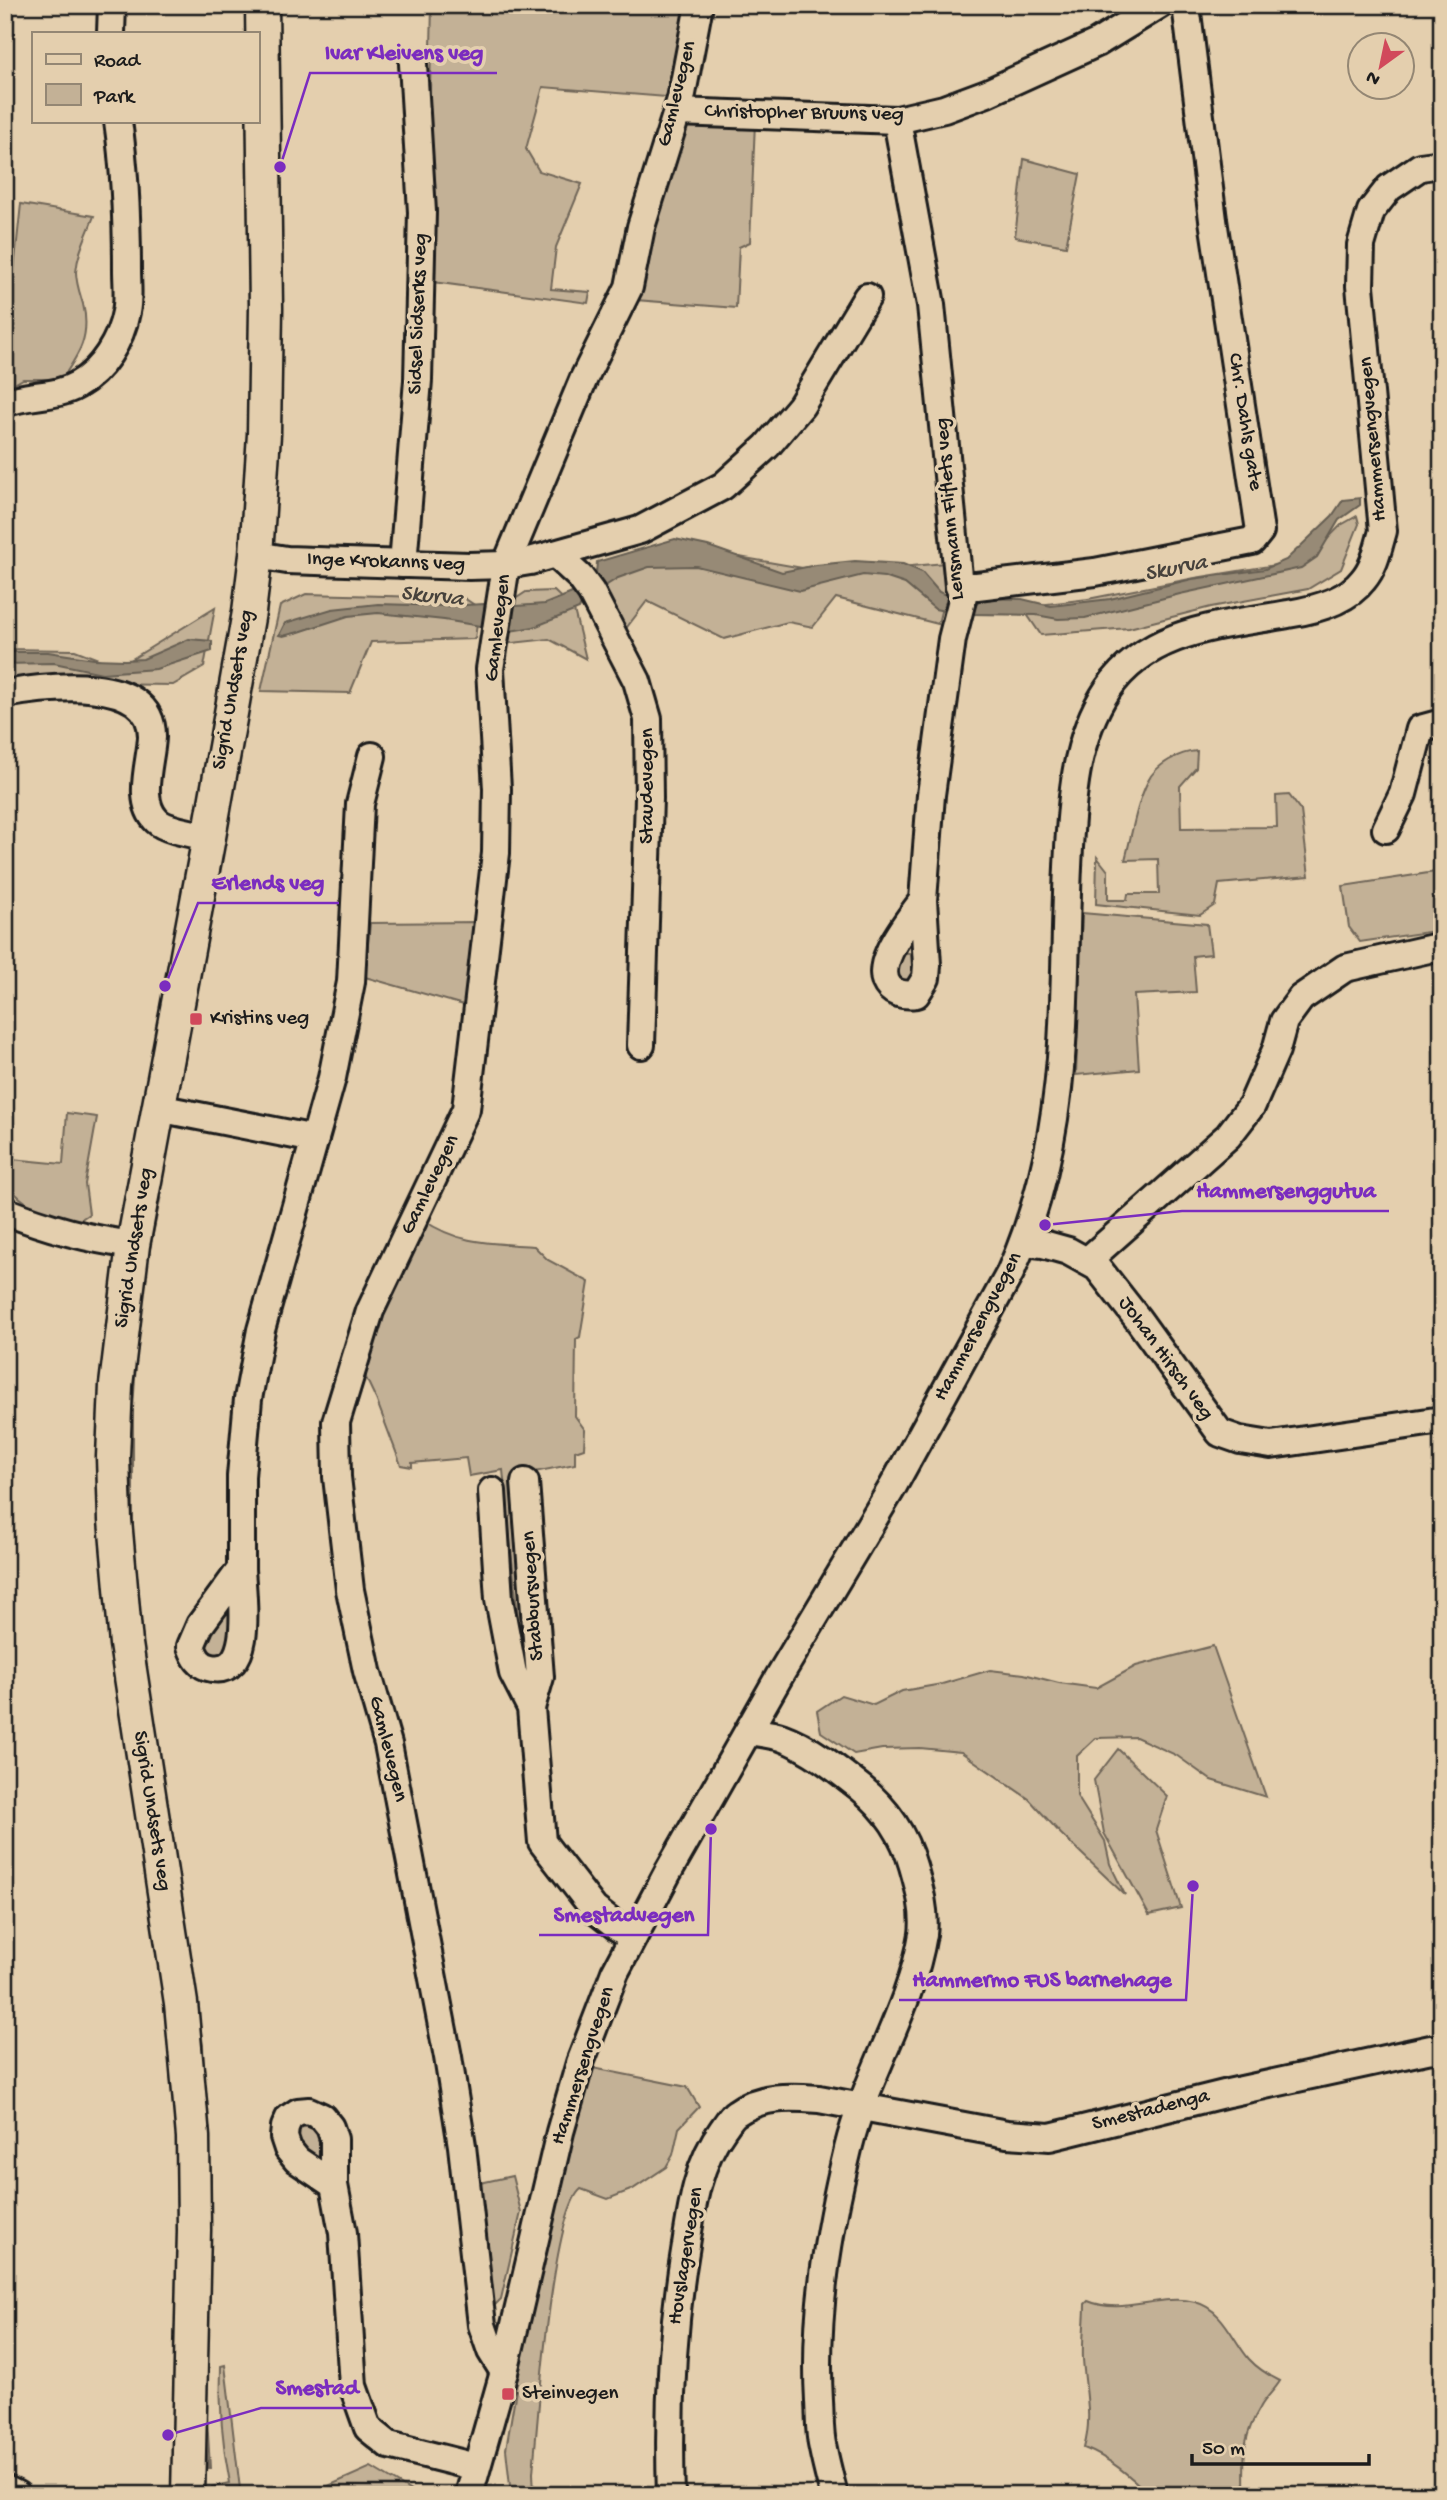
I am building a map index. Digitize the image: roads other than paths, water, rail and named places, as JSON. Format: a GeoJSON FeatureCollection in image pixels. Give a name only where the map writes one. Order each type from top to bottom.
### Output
{"type":"FeatureCollection","features":[{"type":"Feature","properties":{"kind":"street"},"geometry":{"type":"LineString","coordinates":[[111,32],[112,5]]}},
{"type":"Feature","properties":{"kind":"street","name":"Sigrid Undsets veg"},"geometry":{"type":"LineString","coordinates":[[188,2495],[194,2230],[193,2137],[181,2003],[126,1644],[115,1520],[113,1457],[116,1385],[132,1245],[209,837],[249,612],[256,555],[264,434],[267,308],[262,5]]}},
{"type":"Feature","properties":{"kind":"street","name":"Gamlevegen"},"geometry":{"type":"LineString","coordinates":[[504,2372],[491,2351],[482,2325],[462,2146],[448,2057],[388,1744],[367,1671],[350,1590],[337,1477],[336,1422],[370,1311],[466,1110],[496,853],[497,789],[490,669],[506,565],[584,378],[629,287],[641,227],[677,112],[699,5]]}},
{"type":"Feature","properties":{"kind":"street","name":"Christopher Bruuns veg"},"geometry":{"type":"LineString","coordinates":[[677,112],[897,120],[987,93],[1097,43],[1159,5]]}},
{"type":"Feature","properties":{"kind":"street","name":"Chr. Dahls gate"},"geometry":{"type":"LineString","coordinates":[[960,599],[977,586],[1095,572],[1252,541],[1260,531],[1213,220],[1186,5]]}},
{"type":"Feature","properties":{"kind":"street","name":"Sidsel Sidserks veg"},"geometry":{"type":"LineString","coordinates":[[403,564],[418,380],[422,224],[414,64]]}},
{"type":"Feature","properties":{"kind":"street","name":"Lensmann Fliflets veg"},"geometry":{"type":"LineString","coordinates":[[897,120],[931,305],[960,599],[931,795],[923,900]]}},
{"type":"Feature","properties":{"kind":"street"},"geometry":{"type":"LineString","coordinates":[[5,403],[16,398],[60,393],[79,384],[103,364],[119,335],[127,312],[127,244],[118,122]]}},
{"type":"Feature","properties":{"kind":"street","name":"Hammersengvegen"},"geometry":{"type":"LineString","coordinates":[[469,2495],[504,2372],[580,2063],[615,1972],[668,1872],[923,1431],[1010,1273],[1024,1242],[1044,1174],[1052,1131],[1061,1057],[1074,779],[1089,722],[1109,687],[1137,658],[1160,644],[1196,629],[1313,610],[1346,596],[1363,580],[1375,562],[1382,531],[1360,286],[1361,245],[1371,211],[1389,188],[1420,167],[1442,164]]}},
{"type":"Feature","properties":{"kind":"street","name":"Inge Krokanns veg"},"geometry":{"type":"LineString","coordinates":[[256,555],[299,560],[506,565],[640,530],[723,486],[767,446],[801,406],[867,297]]}},
{"type":"Feature","properties":{"kind":"street","name":"Staudevegen"},"geometry":{"type":"LineString","coordinates":[[555,554],[580,577],[591,592],[637,681],[648,719],[649,799],[641,1045]]}},
{"type":"Feature","properties":{"kind":"street"},"geometry":{"type":"LineString","coordinates":[[5,694],[61,686],[104,690],[131,699],[150,723],[152,736],[147,801],[153,816],[168,827],[209,837]]}},
{"type":"Feature","properties":{"kind":"street"},"geometry":{"type":"LineString","coordinates":[[1386,829],[1403,794],[1420,729],[1442,723]]}},
{"type":"Feature","properties":{"kind":"street"},"geometry":{"type":"LineString","coordinates":[[241,1569],[242,1476],[248,1399],[261,1330],[332,1078],[351,982],[360,804],[372,756]]}},
{"type":"Feature","properties":{"kind":"street"},"geometry":{"type":"LineString","coordinates":[[1087,1261],[1228,1136],[1252,1105],[1276,1050],[1284,1021],[1301,998],[1345,968],[1442,946]]}},
{"type":"Feature","properties":{"kind":"street"},"geometry":{"type":"LineString","coordinates":[[158,1108],[315,1139]]}},
{"type":"Feature","properties":{"kind":"street"},"geometry":{"type":"LineString","coordinates":[[5,1211],[77,1236],[132,1245]]}},
{"type":"Feature","properties":{"kind":"street","name":"Johan Hirsch veg"},"geometry":{"type":"LineString","coordinates":[[1024,1242],[1043,1244],[1097,1266],[1220,1433],[1240,1440],[1271,1445],[1442,1420]]}},
{"type":"Feature","properties":{"kind":"street","name":"Stabbursvegen"},"geometry":{"type":"LineString","coordinates":[[525,1482],[540,1677],[531,1708],[542,1842],[594,1909],[634,1937]]}},
{"type":"Feature","properties":{"kind":"street","name":"Stabbursvegen"},"geometry":{"type":"LineString","coordinates":[[492,1491],[499,1599],[513,1673],[531,1708]]}},
{"type":"Feature","properties":{"kind":"street"},"geometry":{"type":"LineString","coordinates":[[750,1731],[781,1737],[827,1761],[869,1795],[894,1820],[910,1856],[921,1895],[923,1932],[913,1974],[896,2022],[860,2106],[833,2220],[819,2321],[818,2373],[822,2446],[834,2495]]}},
{"type":"Feature","properties":{"kind":"street","name":"Smestadenga"},"geometry":{"type":"LineString","coordinates":[[860,2106],[1007,2134],[1050,2137],[1228,2093],[1431,2049],[1442,2051]]}},
{"type":"Feature","properties":{"kind":"street","name":"Hovslagervegen"},"geometry":{"type":"LineString","coordinates":[[671,2495],[669,2435],[673,2351],[681,2270],[701,2171],[716,2138],[735,2113],[765,2100],[788,2097],[860,2106]]}},
{"type":"Feature","properties":{"kind":"street"},"geometry":{"type":"LineString","coordinates":[[334,2185],[342,2233],[354,2386],[368,2428],[388,2445],[476,2467]]}},
{"type":"Feature","properties":{"kind":"street"},"geometry":{"type":"LineString","coordinates":[[5,2489],[17,2495]]}},
{"type":"Feature","properties":{"kind":"place","name":"Ivar Kleivens veg"},"geometry":{"type":"Point","coordinates":[280,167]}},
{"type":"Feature","properties":{"kind":"place","name":"Erlends veg"},"geometry":{"type":"Point","coordinates":[165,986]}},
{"type":"Feature","properties":{"kind":"place","name":"Kristins veg"},"geometry":{"type":"Point","coordinates":[196,1019]}},
{"type":"Feature","properties":{"kind":"place","name":"Hammersenggutua"},"geometry":{"type":"Point","coordinates":[1045,1225]}},
{"type":"Feature","properties":{"kind":"place","name":"Smestadvegen"},"geometry":{"type":"Point","coordinates":[711,1829]}},
{"type":"Feature","properties":{"kind":"place","name":"Hammermo FUS barnehage"},"geometry":{"type":"Point","coordinates":[1193,1886]}},
{"type":"Feature","properties":{"kind":"place","name":"Steinvegen"},"geometry":{"type":"Point","coordinates":[508,2394]}},
{"type":"Feature","properties":{"kind":"place","name":"Smestad"},"geometry":{"type":"Point","coordinates":[168,2435]}},
{"type":"Feature","properties":{"kind":"water label","name":"Skurva"},"geometry":{"type":"Point","coordinates":[1176,569]}},
{"type":"Feature","properties":{"kind":"water label","name":"Skurva"},"geometry":{"type":"Point","coordinates":[432,597]}}]}
